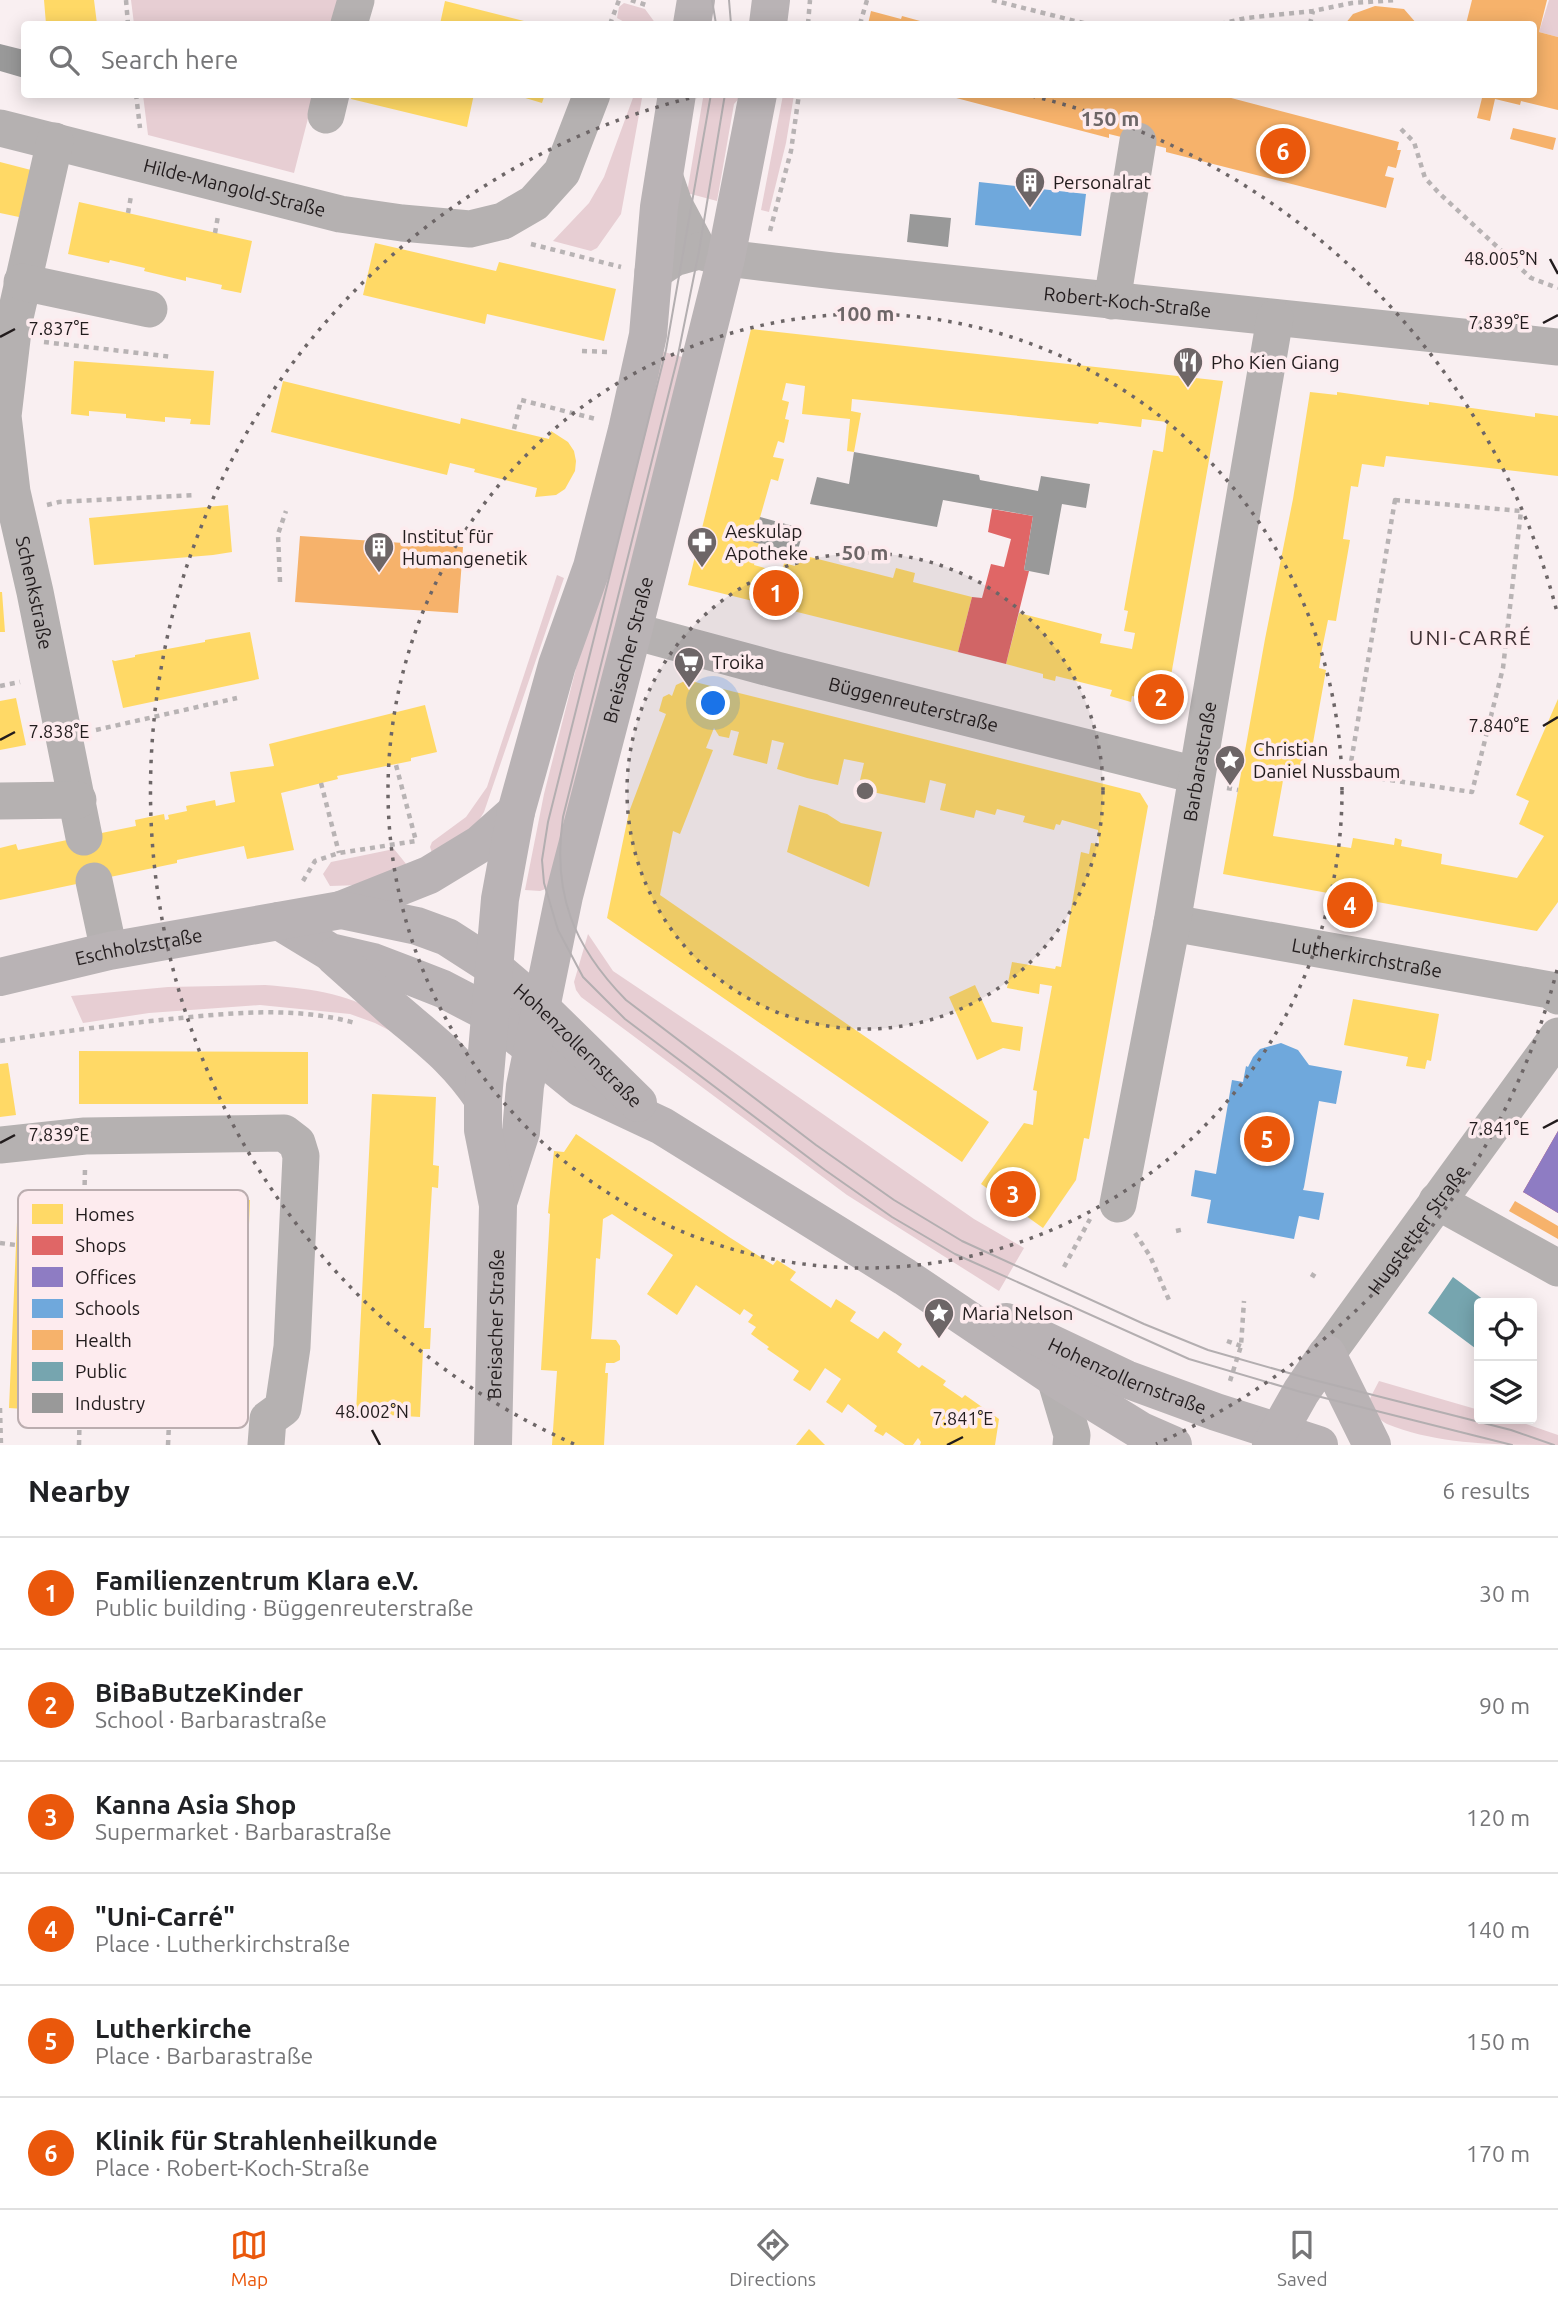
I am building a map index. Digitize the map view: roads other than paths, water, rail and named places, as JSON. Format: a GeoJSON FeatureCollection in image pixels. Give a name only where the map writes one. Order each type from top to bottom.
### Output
{"type":"FeatureCollection","features":[{"type":"Feature","properties":{"kind":"main road"},"geometry":{"type":"LineString","coordinates":[[692,21],[696,0]]}},
{"type":"Feature","properties":{"kind":"main road"},"geometry":{"type":"LineString","coordinates":[[768,21],[771,0]]}},
{"type":"Feature","properties":{"kind":"main road","name":"Breisacher Straße"},"geometry":{"type":"LineString","coordinates":[[493,1445],[498,1205],[483,1130],[483,1099],[492,966],[500,899],[516,812],[557,665],[592,567],[648,335],[638,270],[664,175],[676,98]]}},
{"type":"Feature","properties":{"kind":"main road","name":"Breisacher Straße"},"geometry":{"type":"LineString","coordinates":[[498,1205],[521,1132],[525,1086],[564,896],[729,257],[757,98]]}},
{"type":"Feature","properties":{"kind":"main road"},"geometry":{"type":"LineString","coordinates":[[341,909],[429,875],[480,844],[516,812]]}},
{"type":"Feature","properties":{"kind":"main road","name":"Eschholzstraße"},"geometry":{"type":"LineString","coordinates":[[0,977],[109,951],[341,909],[417,926],[447,937],[492,966]]}},
{"type":"Feature","properties":{"kind":"main road"},"geometry":{"type":"LineString","coordinates":[[279,921],[330,952],[435,1043],[458,1065],[483,1099]]}},
{"type":"Feature","properties":{"kind":"main road"},"geometry":{"type":"LineString","coordinates":[[330,952],[373,962],[415,978],[489,1013]]}},
{"type":"Feature","properties":{"kind":"main road","name":"Hohenzollernstraße"},"geometry":{"type":"LineString","coordinates":[[492,966],[541,1008],[662,1126]]}},
{"type":"Feature","properties":{"kind":"main road","name":"Hohenzollernstraße"},"geometry":{"type":"LineString","coordinates":[[489,1013],[581,1088],[662,1126],[905,1277],[1055,1378],[1140,1431],[1173,1445]]}},
{"type":"Feature","properties":{"kind":"main road","name":"Hohenzollernstraße"},"geometry":{"type":"LineString","coordinates":[[905,1277],[1126,1379],[1274,1438],[1319,1445]]}},
{"type":"Feature","properties":{"kind":"main road"},"geometry":{"type":"LineString","coordinates":[[1274,1438],[1327,1354]]}},
{"type":"Feature","properties":{"kind":"main road"},"geometry":{"type":"LineString","coordinates":[[1327,1354],[1372,1445]]}},
{"type":"Feature","properties":{"kind":"street"},"geometry":{"type":"LineString","coordinates":[[350,21],[356,0]]}},
{"type":"Feature","properties":{"kind":"street","name":"Hilde-Mangold-Straße"},"geometry":{"type":"LineString","coordinates":[[0,128],[340,214],[470,229],[503,221],[534,203],[562,172],[590,98]]}},
{"type":"Feature","properties":{"kind":"street","name":"Schenkstraße"},"geometry":{"type":"LineString","coordinates":[[55,141],[6,357],[2,416],[10,500],[85,837]]}},
{"type":"Feature","properties":{"kind":"street"},"geometry":{"type":"LineString","coordinates":[[1112,301],[1138,141]]}},
{"type":"Feature","properties":{"kind":"street","name":"Breisacher Straße"},"geometry":{"type":"LineString","coordinates":[[664,175],[674,204],[729,257]]}},
{"type":"Feature","properties":{"kind":"street"},"geometry":{"type":"LineString","coordinates":[[638,270],[674,258],[729,257]]}},
{"type":"Feature","properties":{"kind":"street","name":"Robert-Koch-Straße"},"geometry":{"type":"LineString","coordinates":[[729,257],[1112,301],[1558,347]]}},
{"type":"Feature","properties":{"kind":"street"},"geometry":{"type":"LineString","coordinates":[[22,282],[149,309]]}},
{"type":"Feature","properties":{"kind":"street","name":"Barbarastraße"},"geometry":{"type":"LineString","coordinates":[[1118,1204],[1172,923],[1275,318]]}},
{"type":"Feature","properties":{"kind":"street","name":"Büggenreuterstraße"},"geometry":{"type":"LineString","coordinates":[[633,631],[777,670],[1196,775]]}},
{"type":"Feature","properties":{"kind":"street"},"geometry":{"type":"LineString","coordinates":[[0,801],[78,800]]}},
{"type":"Feature","properties":{"kind":"street"},"geometry":{"type":"LineString","coordinates":[[94,881],[109,951]]}},
{"type":"Feature","properties":{"kind":"street","name":"Lutherkirchstraße"},"geometry":{"type":"LineString","coordinates":[[1172,923],[1550,990],[1558,996]]}},
{"type":"Feature","properties":{"kind":"street","name":"Hugstetter Straße"},"geometry":{"type":"LineString","coordinates":[[1327,1354],[1558,1036]]}},
{"type":"Feature","properties":{"kind":"street"},"geometry":{"type":"LineString","coordinates":[[0,1145],[85,1136],[284,1133],[297,1143],[301,1156],[292,1347],[284,1408],[268,1419],[266,1445]]}},
{"type":"Feature","properties":{"kind":"street"},"geometry":{"type":"LineString","coordinates":[[1437,1201],[1558,1268]]}},
{"type":"Feature","properties":{"kind":"street"},"geometry":{"type":"LineString","coordinates":[[1055,1378],[1072,1435],[1071,1445]]}},
{"type":"Feature","properties":{"kind":"tram line"},"geometry":{"type":"LineString","coordinates":[[712,0],[716,21]]}},
{"type":"Feature","properties":{"kind":"tram line"},"geometry":{"type":"LineString","coordinates":[[729,0],[731,21]]}},
{"type":"Feature","properties":{"kind":"tram line"},"geometry":{"type":"LineString","coordinates":[[710,98],[666,350],[548,822],[542,860],[544,883],[558,930],[583,977],[625,1019],[825,1170],[892,1217],[955,1254],[1189,1359],[1301,1392],[1512,1445]]}},
{"type":"Feature","properties":{"kind":"tram line"},"geometry":{"type":"LineString","coordinates":[[724,98],[699,251],[677,360],[563,817],[560,844],[564,894],[570,917],[592,959],[626,1000],[816,1145],[894,1200],[962,1241],[1144,1324],[1208,1350],[1511,1430],[1554,1445]]}},
{"type":"Feature","properties":{"kind":"place","name":"Klinik für Strahlenheilkunde"},"geometry":{"type":"Point","coordinates":[1283,151]}},
{"type":"Feature","properties":{"kind":"place","name":"Personalrat"},"geometry":{"type":"Point","coordinates":[1030,209]}},
{"type":"Feature","properties":{"kind":"place","name":"Pho Kien Giang"},"geometry":{"type":"Point","coordinates":[1188,389]}},
{"type":"Feature","properties":{"kind":"place","name":"Aeskulap Apotheke"},"geometry":{"type":"Point","coordinates":[702,569]}},
{"type":"Feature","properties":{"kind":"place","name":"Institut für Humangenetik"},"geometry":{"type":"Point","coordinates":[379,574]}},
{"type":"Feature","properties":{"kind":"place","name":"Familienzentrum Klara e.V."},"geometry":{"type":"Point","coordinates":[776,593]}},
{"type":"Feature","properties":{"kind":"place","name":"Troika"},"geometry":{"type":"Point","coordinates":[689,689]}},
{"type":"Feature","properties":{"kind":"place","name":"BiBaButzeKinder"},"geometry":{"type":"Point","coordinates":[1161,697]}},
{"type":"Feature","properties":{"kind":"place","name":"Christian Daniel Nussbaum"},"geometry":{"type":"Point","coordinates":[1230,787]}},
{"type":"Feature","properties":{"kind":"place","name":"\"Uni-Carré\""},"geometry":{"type":"Point","coordinates":[1350,905]}},
{"type":"Feature","properties":{"kind":"place","name":"Lutherkirche"},"geometry":{"type":"Point","coordinates":[1267,1139]}},
{"type":"Feature","properties":{"kind":"place","name":"Kanna Asia Shop"},"geometry":{"type":"Point","coordinates":[1013,1194]}},
{"type":"Feature","properties":{"kind":"place","name":"Maria Nelson"},"geometry":{"type":"Point","coordinates":[939,1340]}},
{"type":"Feature","properties":{"kind":"district","name":"UNI-CARRÉ"},"geometry":{"type":"Point","coordinates":[1471,637]}}]}
